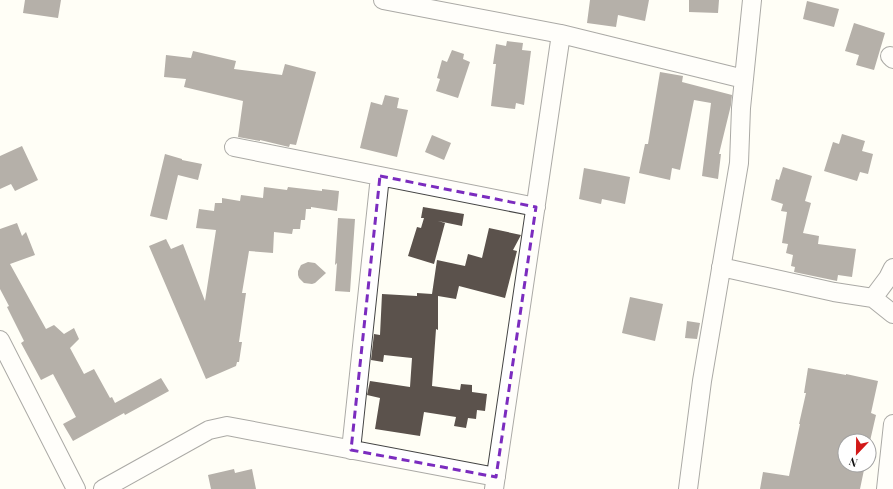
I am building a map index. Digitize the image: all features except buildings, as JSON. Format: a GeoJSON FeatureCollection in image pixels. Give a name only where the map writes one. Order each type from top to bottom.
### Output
{"type":"FeatureCollection","features":[{"type":"Feature","properties":{"kind":"street"},"geometry":{"type":"LineString","coordinates":[[383,0],[561,34],[744,79]]}},
{"type":"Feature","properties":{"kind":"street"},"geometry":{"type":"LineString","coordinates":[[688,489],[702,381],[739,163],[741,108],[752,0]]}},
{"type":"Feature","properties":{"kind":"street"},"geometry":{"type":"LineString","coordinates":[[102,489],[209,430],[227,426],[351,450],[495,483],[561,34]]}},
{"type":"Feature","properties":{"kind":"street"},"geometry":{"type":"LineString","coordinates":[[234,147],[536,207]]}},
{"type":"Feature","properties":{"kind":"street"},"geometry":{"type":"LineString","coordinates":[[351,450],[380,176]]}},
{"type":"Feature","properties":{"kind":"street"},"geometry":{"type":"LineString","coordinates":[[721,267],[834,292],[873,298],[893,314]]}},
{"type":"Feature","properties":{"kind":"street"},"geometry":{"type":"LineString","coordinates":[[873,298],[888,278],[893,268]]}},
{"type":"Feature","properties":{"kind":"street"},"geometry":{"type":"LineString","coordinates":[[0,340],[76,489]]}},
{"type":"Feature","properties":{"kind":"street"},"geometry":{"type":"LineString","coordinates":[[886,489],[893,424]]}},
{"type":"Feature","properties":{"kind":"highlighted area"},"geometry":{"type":"Polygon","coordinates":[[[380,176],[536,207],[496,477],[351,450],[380,176]]]}}]}
